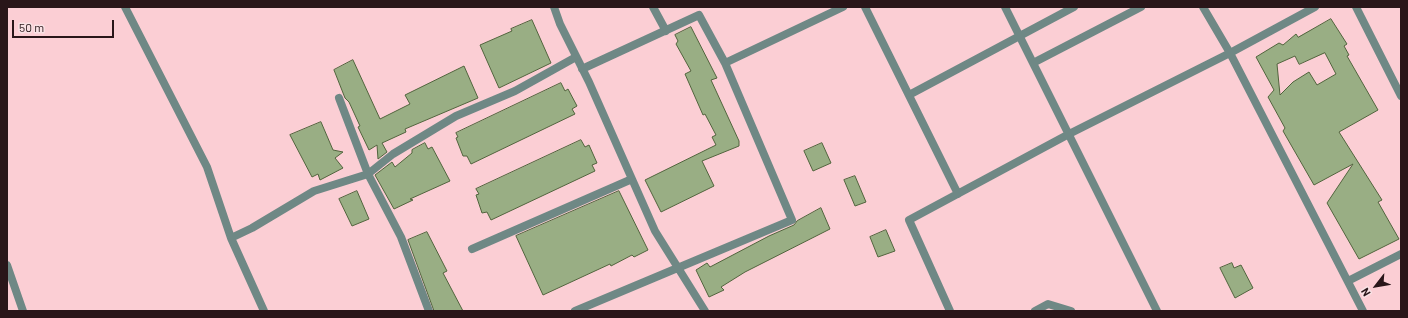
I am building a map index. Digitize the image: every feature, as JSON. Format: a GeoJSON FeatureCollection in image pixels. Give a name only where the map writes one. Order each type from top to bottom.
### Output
{"type":"FeatureCollection","features":[{"type":"Feature","properties":{"kind":"street"},"geometry":{"type":"LineString","coordinates":[[125,7],[207,167],[231,238],[264,311]]}},
{"type":"Feature","properties":{"kind":"street"},"geometry":{"type":"LineString","coordinates":[[554,7],[560,24],[582,69],[655,232],[705,311]]}},
{"type":"Feature","properties":{"kind":"street"},"geometry":{"type":"LineString","coordinates":[[653,7],[666,31]]}},
{"type":"Feature","properties":{"kind":"street"},"geometry":{"type":"LineString","coordinates":[[725,63],[843,7]]}},
{"type":"Feature","properties":{"kind":"street"},"geometry":{"type":"LineString","coordinates":[[865,7],[958,194]]}},
{"type":"Feature","properties":{"kind":"street"},"geometry":{"type":"LineString","coordinates":[[1005,7],[1157,311]]}},
{"type":"Feature","properties":{"kind":"street"},"geometry":{"type":"LineString","coordinates":[[909,95],[1074,7]]}},
{"type":"Feature","properties":{"kind":"street"},"geometry":{"type":"LineString","coordinates":[[1033,64],[1141,7]]}},
{"type":"Feature","properties":{"kind":"street"},"geometry":{"type":"LineString","coordinates":[[1203,7],[1230,53],[1363,311]]}},
{"type":"Feature","properties":{"kind":"street"},"geometry":{"type":"LineString","coordinates":[[950,311],[909,220],[1069,134],[1230,53],[1315,7]]}},
{"type":"Feature","properties":{"kind":"street"},"geometry":{"type":"LineString","coordinates":[[1356,7],[1401,96]]}},
{"type":"Feature","properties":{"kind":"street"},"geometry":{"type":"LineString","coordinates":[[576,311],[677,267],[792,220],[725,63],[699,15],[582,69]]}},
{"type":"Feature","properties":{"kind":"street"},"geometry":{"type":"LineString","coordinates":[[231,238],[252,228],[314,190],[368,174],[393,154],[456,116],[515,91],[576,57]]}},
{"type":"Feature","properties":{"kind":"street"},"geometry":{"type":"LineString","coordinates":[[339,98],[368,174],[401,237],[429,311]]}},
{"type":"Feature","properties":{"kind":"street"},"geometry":{"type":"LineString","coordinates":[[472,249],[632,179]]}},
{"type":"Feature","properties":{"kind":"street"},"geometry":{"type":"LineString","coordinates":[[1348,281],[1401,254]]}},
{"type":"Feature","properties":{"kind":"street"},"geometry":{"type":"LineString","coordinates":[[7,265],[23,311]]}},
{"type":"Feature","properties":{"kind":"street"},"geometry":{"type":"LineString","coordinates":[[1035,311],[1048,304],[1071,311]]}},
{"type":"Feature","properties":{"kind":"building"},"geometry":{"type":"Polygon","coordinates":[[[1331,19],[1347,44],[1344,46],[1349,55],[1347,56],[1378,110],[1339,132],[1382,200],[1378,202],[1399,239],[1359,259],[1327,203],[1353,164],[1314,185],[1283,131],[1285,128],[1268,97],[1274,90],[1256,57],[1279,43],[1283,45],[1296,34],[1298,37],[1331,19]],[[1325,53],[1299,64],[1295,56],[1277,64],[1280,95],[1293,82],[1309,72],[1317,85],[1336,74],[1325,53]]]}},
{"type":"Feature","properties":{"kind":"building"},"geometry":{"type":"Polygon","coordinates":[[[532,20],[551,63],[499,88],[480,45],[512,31],[511,29],[532,20]]]}},
{"type":"Feature","properties":{"kind":"building"},"geometry":{"type":"Polygon","coordinates":[[[691,27],[717,78],[711,80],[739,141],[739,146],[702,161],[714,186],[661,212],[645,180],[716,145],[712,137],[716,135],[705,114],[703,115],[685,74],[691,71],[676,44],[678,41],[675,35],[691,27]]]}},
{"type":"Feature","properties":{"kind":"building"},"geometry":{"type":"Polygon","coordinates":[[[353,60],[380,119],[410,104],[405,95],[464,66],[478,98],[405,129],[406,132],[382,143],[387,152],[378,159],[377,145],[369,150],[358,127],[360,126],[349,102],[345,98],[334,70],[353,60]]]}},
{"type":"Feature","properties":{"kind":"building"},"geometry":{"type":"Polygon","coordinates":[[[561,83],[565,91],[568,89],[577,106],[572,109],[575,114],[471,164],[467,156],[463,156],[456,138],[458,137],[456,133],[561,83]]]}},
{"type":"Feature","properties":{"kind":"building"},"geometry":{"type":"Polygon","coordinates":[[[321,122],[333,150],[343,152],[335,158],[343,168],[320,180],[318,174],[312,177],[290,135],[321,122]]]}},
{"type":"Feature","properties":{"kind":"building"},"geometry":{"type":"Polygon","coordinates":[[[581,140],[585,147],[589,145],[597,163],[592,165],[595,171],[491,220],[487,212],[482,213],[476,195],[479,194],[476,189],[581,140]]]}},
{"type":"Feature","properties":{"kind":"building"},"geometry":{"type":"Polygon","coordinates":[[[425,143],[428,149],[432,147],[450,181],[410,199],[413,200],[394,209],[375,175],[392,162],[395,167],[412,153],[412,150],[425,143]]]}},
{"type":"Feature","properties":{"kind":"building"},"geometry":{"type":"Polygon","coordinates":[[[822,143],[831,163],[813,171],[804,151],[822,143]]]}},
{"type":"Feature","properties":{"kind":"building"},"geometry":{"type":"Polygon","coordinates":[[[855,176],[866,202],[855,206],[844,180],[855,176]]]}},
{"type":"Feature","properties":{"kind":"building"},"geometry":{"type":"Polygon","coordinates":[[[357,191],[369,219],[352,226],[339,199],[357,191]]]}},
{"type":"Feature","properties":{"kind":"building"},"geometry":{"type":"Polygon","coordinates":[[[619,191],[648,250],[634,257],[632,255],[611,266],[610,264],[543,295],[516,236],[619,191]]]}},
{"type":"Feature","properties":{"kind":"building"},"geometry":{"type":"Polygon","coordinates":[[[821,208],[830,229],[745,272],[721,287],[724,290],[709,297],[696,270],[707,263],[710,267],[769,236],[794,225],[797,221],[821,208]]]}},
{"type":"Feature","properties":{"kind":"building"},"geometry":{"type":"Polygon","coordinates":[[[886,230],[895,251],[878,257],[870,237],[886,230]]]}},
{"type":"Feature","properties":{"kind":"building"},"geometry":{"type":"Polygon","coordinates":[[[427,232],[447,271],[443,273],[463,311],[434,311],[408,240],[427,232]]]}},
{"type":"Feature","properties":{"kind":"building"},"geometry":{"type":"Polygon","coordinates":[[[1232,263],[1234,268],[1241,265],[1253,288],[1235,298],[1220,268],[1232,263]]]}}]}
